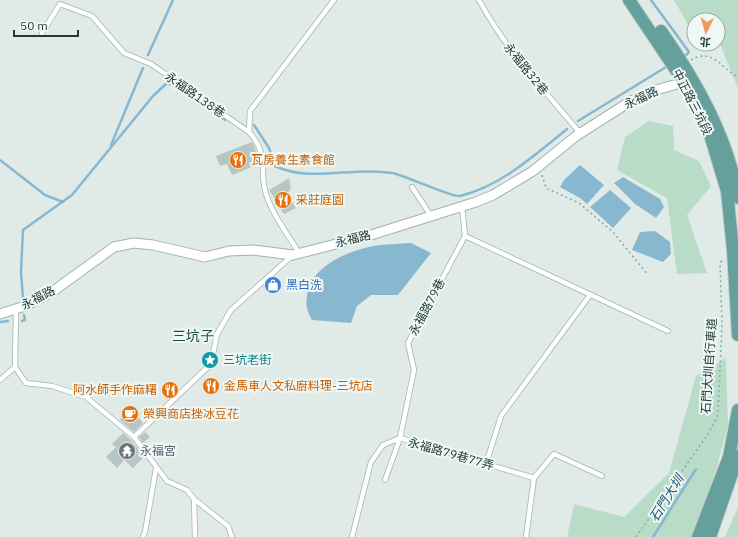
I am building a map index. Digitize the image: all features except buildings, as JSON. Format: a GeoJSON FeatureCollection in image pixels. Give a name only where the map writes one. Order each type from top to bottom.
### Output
{"type":"FeatureCollection","features":[{"type":"Feature","properties":{"kind":"main road","name":"中正路三坑段"},"geometry":{"type":"LineString","coordinates":[[629,0],[709,109],[726,154],[738,198]]}},
{"type":"Feature","properties":{"kind":"main road","name":"中正路三坑段"},"geometry":{"type":"LineString","coordinates":[[639,0],[674,50],[708,128],[727,191],[733,250],[738,335]]}},
{"type":"Feature","properties":{"kind":"main road"},"geometry":{"type":"LineString","coordinates":[[698,537],[729,457],[738,410]]}},
{"type":"Feature","properties":{"kind":"main road"},"geometry":{"type":"LineString","coordinates":[[710,537],[738,456]]}},
{"type":"Feature","properties":{"kind":"street","name":"永福路"},"geometry":{"type":"LineString","coordinates":[[0,314],[16,310],[52,292],[114,247],[134,243],[153,245],[205,257],[229,251],[253,250],[296,254],[371,235],[462,206],[494,195],[539,166],[580,133],[631,101],[656,90],[688,81]]}},
{"type":"Feature","properties":{"kind":"lane"},"geometry":{"type":"LineString","coordinates":[[249,132],[250,111],[334,0]]}},
{"type":"Feature","properties":{"kind":"lane","name":"永福路32巷"},"geometry":{"type":"LineString","coordinates":[[479,0],[517,60],[580,133]]}},
{"type":"Feature","properties":{"kind":"lane","name":"永福路138巷"},"geometry":{"type":"LineString","coordinates":[[42,33],[60,4],[92,16],[124,53],[151,64],[249,132],[258,143],[264,160],[262,181],[269,202],[296,254]]}},
{"type":"Feature","properties":{"kind":"lane"},"geometry":{"type":"LineString","coordinates":[[412,187],[431,216]]}},
{"type":"Feature","properties":{"kind":"lane"},"geometry":{"type":"LineString","coordinates":[[462,206],[465,236],[668,331]]}},
{"type":"Feature","properties":{"kind":"lane","name":"永福路79巷"},"geometry":{"type":"LineString","coordinates":[[385,480],[400,438],[414,370],[408,343],[465,236]]}},
{"type":"Feature","properties":{"kind":"lane"},"geometry":{"type":"LineString","coordinates":[[134,437],[212,364],[217,334],[231,310],[296,254]]}},
{"type":"Feature","properties":{"kind":"lane"},"geometry":{"type":"LineString","coordinates":[[486,464],[501,416],[590,295]]}},
{"type":"Feature","properties":{"kind":"lane"},"geometry":{"type":"LineString","coordinates":[[16,310],[15,367],[26,383],[52,386],[86,397],[134,437],[167,482],[187,490],[194,500],[228,526],[232,537]]}},
{"type":"Feature","properties":{"kind":"lane"},"geometry":{"type":"LineString","coordinates":[[0,380],[15,367]]}},
{"type":"Feature","properties":{"kind":"lane","name":"永福路79巷77弄"},"geometry":{"type":"LineString","coordinates":[[352,537],[371,462],[383,445],[400,438],[534,478]]}},
{"type":"Feature","properties":{"kind":"lane"},"geometry":{"type":"LineString","coordinates":[[526,537],[534,478],[554,454],[602,476]]}},
{"type":"Feature","properties":{"kind":"lane"},"geometry":{"type":"LineString","coordinates":[[143,537],[156,468]]}},
{"type":"Feature","properties":{"kind":"lane"},"geometry":{"type":"LineString","coordinates":[[194,500],[195,537]]}},
{"type":"Feature","properties":{"kind":"path"},"geometry":{"type":"LineString","coordinates":[[696,56],[706,55],[724,65],[738,77]]}},
{"type":"Feature","properties":{"kind":"path"},"geometry":{"type":"LineString","coordinates":[[539,166],[546,188],[579,203],[585,208],[613,232],[648,275]]}},
{"type":"Feature","properties":{"kind":"path","name":"石門大圳自行車道"},"geometry":{"type":"LineString","coordinates":[[636,537],[710,431],[718,414],[722,323],[720,263],[733,250]]}},
{"type":"Feature","properties":{"kind":"green space"},"geometry":{"type":"Polygon","coordinates":[[[674,0],[738,0],[738,88],[723,52],[726,52],[726,12],[686,12],[686,21],[674,0]]]}},
{"type":"Feature","properties":{"kind":"green space"},"geometry":{"type":"Polygon","coordinates":[[[649,121],[673,126],[674,150],[699,161],[711,186],[687,215],[707,273],[677,274],[667,198],[617,170],[625,137],[649,121]]]}},
{"type":"Feature","properties":{"kind":"green space"},"geometry":{"type":"Polygon","coordinates":[[[726,358],[728,425],[716,470],[693,537],[567,537],[574,504],[624,517],[669,473],[696,376],[726,358]]]}},
{"type":"Feature","properties":{"kind":"green space"},"geometry":{"type":"Polygon","coordinates":[[[738,507],[738,537],[725,537],[738,507]]]}},
{"type":"Feature","properties":{"kind":"water"},"geometry":{"type":"Polygon","coordinates":[[[580,165],[604,185],[587,204],[580,198],[560,187],[564,180],[580,165]]]}},
{"type":"Feature","properties":{"kind":"water"},"geometry":{"type":"Polygon","coordinates":[[[623,177],[660,199],[664,207],[656,218],[635,204],[614,183],[623,177]]]}},
{"type":"Feature","properties":{"kind":"water"},"geometry":{"type":"Polygon","coordinates":[[[610,190],[631,208],[613,228],[590,207],[610,190]]]}},
{"type":"Feature","properties":{"kind":"water"},"geometry":{"type":"Polygon","coordinates":[[[655,231],[670,242],[671,254],[663,262],[632,250],[640,232],[655,231]]]}},
{"type":"Feature","properties":{"kind":"water"},"geometry":{"type":"Polygon","coordinates":[[[411,243],[431,253],[398,295],[371,295],[357,306],[351,323],[312,320],[308,313],[307,306],[308,291],[317,274],[325,266],[344,255],[365,248],[411,243]]]}},
{"type":"Feature","properties":{"kind":"waterway"},"geometry":{"type":"LineString","coordinates":[[148,55],[173,0]]}},
{"type":"Feature","properties":{"kind":"waterway"},"geometry":{"type":"LineString","coordinates":[[651,0],[689,52],[686,55]]}},
{"type":"Feature","properties":{"kind":"waterway"},"geometry":{"type":"LineString","coordinates":[[578,121],[666,67]]}},
{"type":"Feature","properties":{"kind":"waterway"},"geometry":{"type":"LineString","coordinates":[[111,145],[143,68]]}},
{"type":"Feature","properties":{"kind":"waterway"},"geometry":{"type":"LineString","coordinates":[[23,299],[21,272],[23,230],[72,195],[153,96],[167,83],[176,86],[225,120]]}},
{"type":"Feature","properties":{"kind":"waterway"},"geometry":{"type":"LineString","coordinates":[[254,125],[269,148],[275,166],[289,171],[318,174],[362,171],[392,173],[455,196],[460,196],[490,185],[530,159],[567,129]]}},
{"type":"Feature","properties":{"kind":"waterway"},"geometry":{"type":"LineString","coordinates":[[0,160],[45,195],[63,202]]}},
{"type":"Feature","properties":{"kind":"waterway"},"geometry":{"type":"LineString","coordinates":[[22,321],[25,320],[24,315]]}},
{"type":"Feature","properties":{"kind":"waterway"},"geometry":{"type":"LineString","coordinates":[[0,322],[8,321]]}},
{"type":"Feature","properties":{"kind":"waterway","name":"石門大圳"},"geometry":{"type":"LineString","coordinates":[[653,537],[696,469]]}},
{"type":"Feature","properties":{"kind":"place","name":"瓦房養生素食館"},"geometry":{"type":"Point","coordinates":[238,160]}},
{"type":"Feature","properties":{"kind":"place","name":"采莊庭園"},"geometry":{"type":"Point","coordinates":[283,200]}},
{"type":"Feature","properties":{"kind":"place","name":"黑白洗"},"geometry":{"type":"Point","coordinates":[273,285]}},
{"type":"Feature","properties":{"kind":"place","name":"三坑老街"},"geometry":{"type":"Point","coordinates":[210,360]}},
{"type":"Feature","properties":{"kind":"place","name":"金馬車人文私廚料理-三坑店"},"geometry":{"type":"Point","coordinates":[211,386]}},
{"type":"Feature","properties":{"kind":"place","name":"阿水師手作麻糬"},"geometry":{"type":"Point","coordinates":[170,390]}},
{"type":"Feature","properties":{"kind":"place","name":"榮興商店挫冰豆花"},"geometry":{"type":"Point","coordinates":[130,414]}},
{"type":"Feature","properties":{"kind":"place","name":"永福宮"},"geometry":{"type":"Point","coordinates":[127,451]}},
{"type":"Feature","properties":{"kind":"district","name":"三坑子"},"geometry":{"type":"Point","coordinates":[193,336]}}]}
